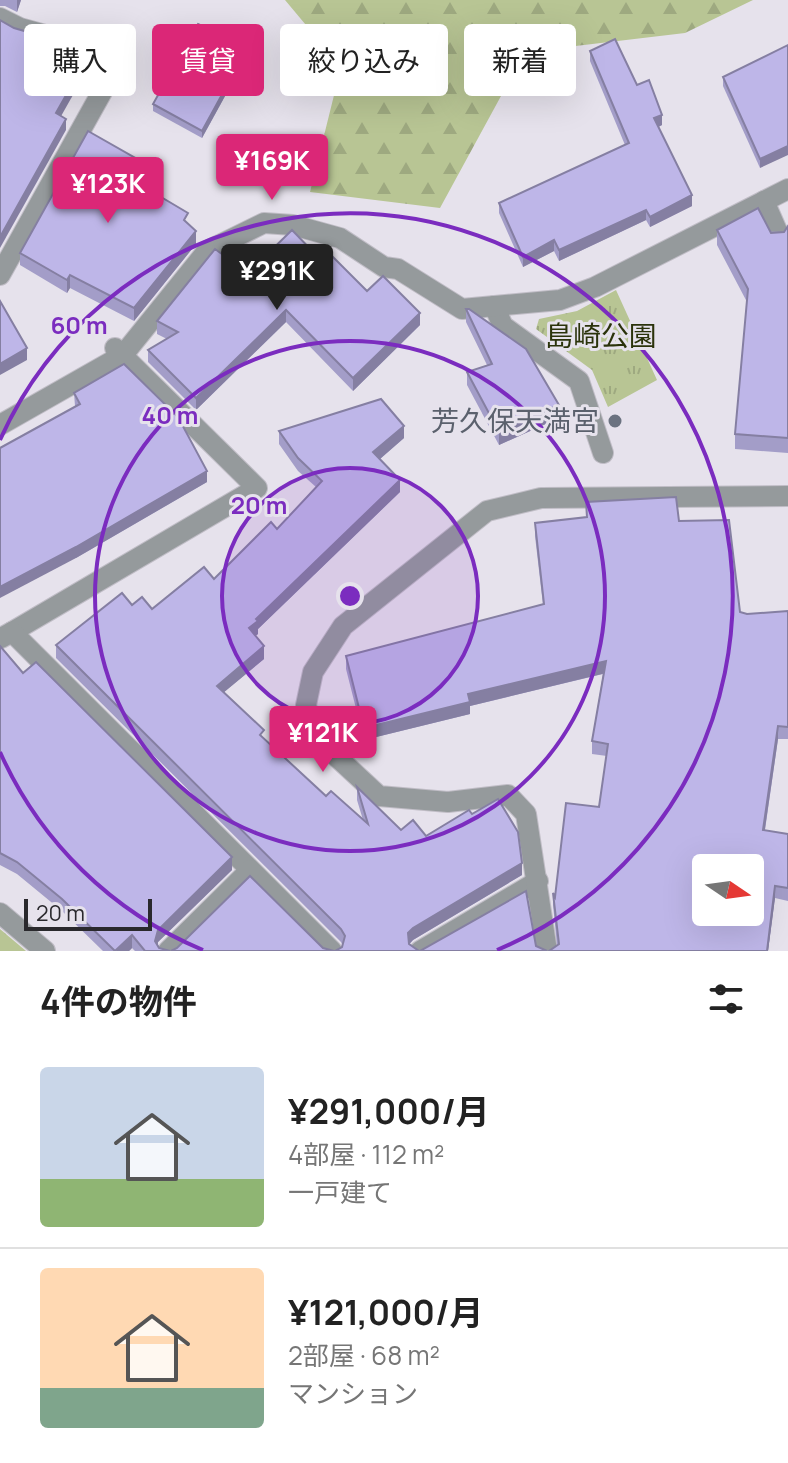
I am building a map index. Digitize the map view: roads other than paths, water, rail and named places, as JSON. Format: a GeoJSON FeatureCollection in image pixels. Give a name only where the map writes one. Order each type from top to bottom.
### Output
{"type":"FeatureCollection","features":[{"type":"Feature","properties":{"kind":"street"},"geometry":{"type":"LineString","coordinates":[[0,18],[20,28],[122,56],[0,275]]}},
{"type":"Feature","properties":{"kind":"street"},"geometry":{"type":"LineString","coordinates":[[0,425],[119,351],[207,251],[264,223],[293,225],[340,238],[384,267],[398,269],[462,309],[560,300],[595,287],[788,189]]}},
{"type":"Feature","properties":{"kind":"street"},"geometry":{"type":"LineString","coordinates":[[764,201],[779,235]]}},
{"type":"Feature","properties":{"kind":"street"},"geometry":{"type":"LineString","coordinates":[[494,306],[503,326],[579,381],[603,453]]}},
{"type":"Feature","properties":{"kind":"street"},"geometry":{"type":"LineString","coordinates":[[119,351],[257,488],[6,635],[332,951]]}},
{"type":"Feature","properties":{"kind":"street"},"geometry":{"type":"LineString","coordinates":[[547,951],[526,814],[508,795],[448,802],[379,796],[313,735],[306,705],[313,672],[343,626],[487,511],[541,498],[788,496]]}},
{"type":"Feature","properties":{"kind":"street"},"geometry":{"type":"LineString","coordinates":[[168,951],[250,870]]}},
{"type":"Feature","properties":{"kind":"street"},"geometry":{"type":"LineString","coordinates":[[420,951],[538,881]]}},
{"type":"Feature","properties":{"kind":"street"},"geometry":{"type":"LineString","coordinates":[[0,913],[45,951]]}},
{"type":"Feature","properties":{"kind":"place","name":"芳久保天満宮"},"geometry":{"type":"Point","coordinates":[615,421]}},
{"type":"Feature","properties":{"kind":"park label","name":"島崎公園"},"geometry":{"type":"Point","coordinates":[601,336]}}]}
